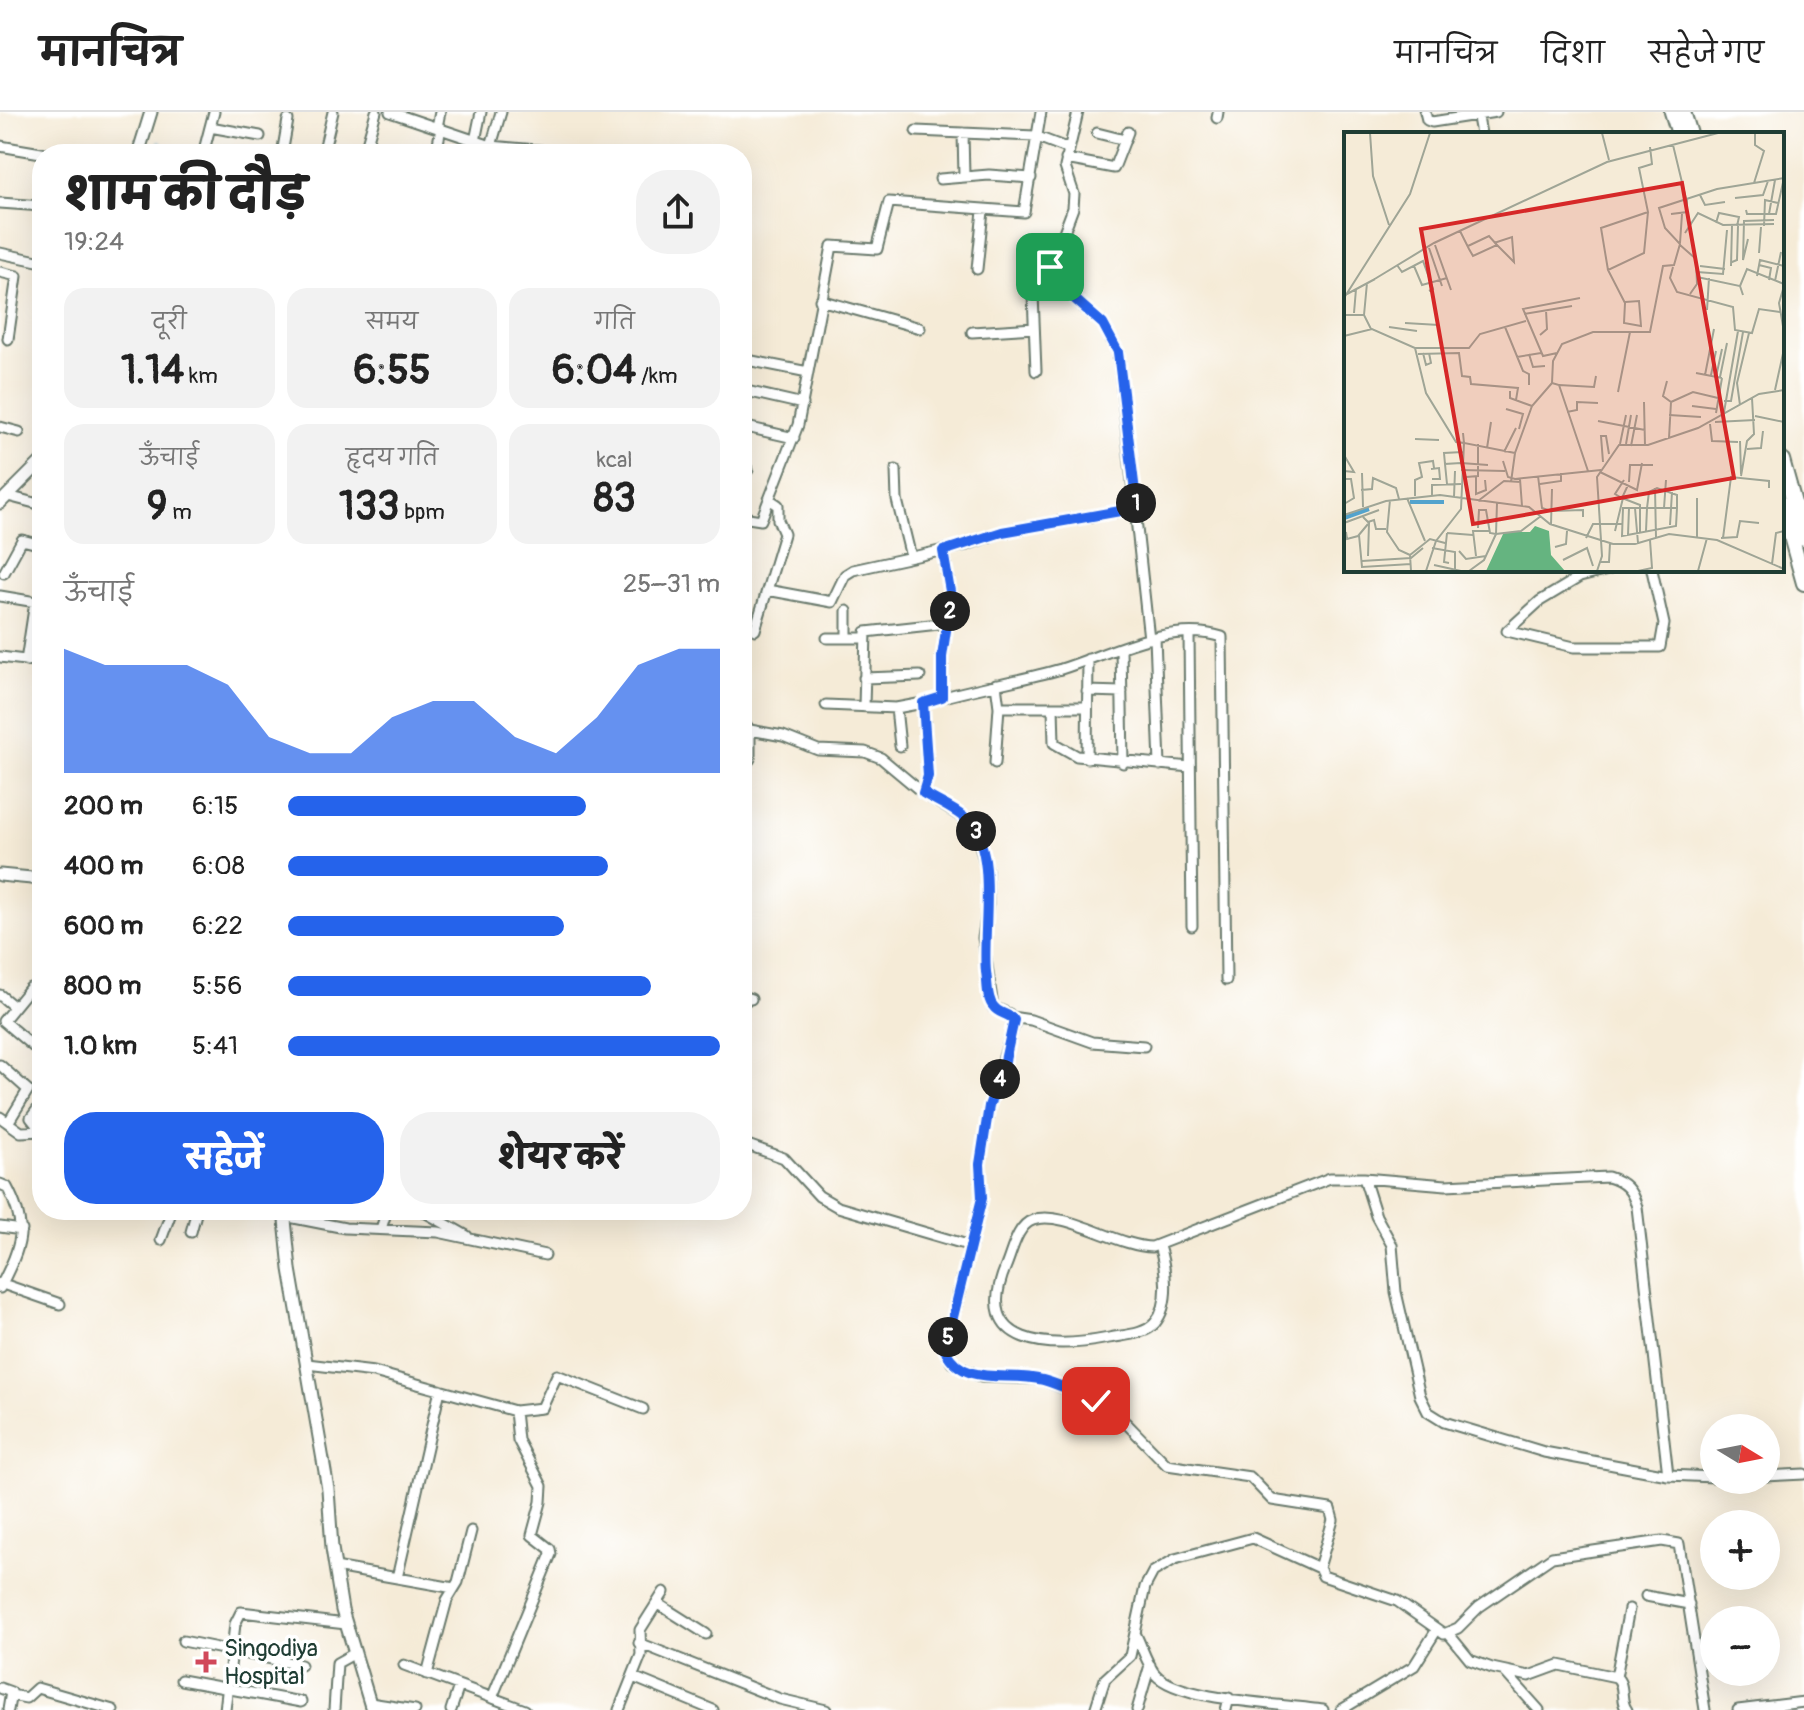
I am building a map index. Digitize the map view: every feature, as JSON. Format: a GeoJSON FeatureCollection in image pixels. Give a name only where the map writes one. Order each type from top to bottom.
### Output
{"type":"FeatureCollection","features":[{"type":"Feature","properties":{"kind":"main road"},"geometry":{"type":"LineString","coordinates":[[1672,112],[1678,132]]}},
{"type":"Feature","properties":{"kind":"main road"},"geometry":{"type":"LineString","coordinates":[[1683,112],[1689,132]]}},
{"type":"Feature","properties":{"kind":"main road"},"geometry":{"type":"LineString","coordinates":[[1786,488],[1804,539]]}},
{"type":"Feature","properties":{"kind":"main road"},"geometry":{"type":"LineString","coordinates":[[1784,511],[1804,583]]}},
{"type":"Feature","properties":{"kind":"street"},"geometry":{"type":"LineString","coordinates":[[141,144],[151,112]]}},
{"type":"Feature","properties":{"kind":"street"},"geometry":{"type":"LineString","coordinates":[[206,144],[214,112]]}},
{"type":"Feature","properties":{"kind":"street"},"geometry":{"type":"LineString","coordinates":[[325,144],[333,112]]}},
{"type":"Feature","properties":{"kind":"street"},"geometry":{"type":"LineString","coordinates":[[368,144],[376,112]]}},
{"type":"Feature","properties":{"kind":"street"},"geometry":{"type":"LineString","coordinates":[[390,112],[480,144]]}},
{"type":"Feature","properties":{"kind":"street"},"geometry":{"type":"LineString","coordinates":[[437,144],[440,112]]}},
{"type":"Feature","properties":{"kind":"street"},"geometry":{"type":"LineString","coordinates":[[475,141],[481,112]]}},
{"type":"Feature","properties":{"kind":"street"},"geometry":{"type":"LineString","coordinates":[[492,144],[501,112]]}},
{"type":"Feature","properties":{"kind":"street"},"geometry":{"type":"LineString","coordinates":[[752,519],[759,521],[794,438],[832,246],[877,249],[889,202],[1024,212],[1041,112]]}},
{"type":"Feature","properties":{"kind":"street"},"geometry":{"type":"LineString","coordinates":[[1036,371],[1033,294],[1050,275],[1074,201],[1067,154],[1078,112]]}},
{"type":"Feature","properties":{"kind":"street"},"geometry":{"type":"LineString","coordinates":[[1425,112],[1427,120],[1432,122],[1496,112]]}},
{"type":"Feature","properties":{"kind":"street"},"geometry":{"type":"LineString","coordinates":[[284,144],[288,120]]}},
{"type":"Feature","properties":{"kind":"street"},"geometry":{"type":"LineString","coordinates":[[210,127],[260,136]]}},
{"type":"Feature","properties":{"kind":"street"},"geometry":{"type":"LineString","coordinates":[[916,131],[1035,136],[1067,154],[1114,168],[1127,136],[1097,133]]}},
{"type":"Feature","properties":{"kind":"street"},"geometry":{"type":"LineString","coordinates":[[963,133],[964,176]]}},
{"type":"Feature","properties":{"kind":"street"},"geometry":{"type":"LineString","coordinates":[[0,146],[32,151]]}},
{"type":"Feature","properties":{"kind":"street"},"geometry":{"type":"LineString","coordinates":[[940,179],[964,176],[1031,178]]}},
{"type":"Feature","properties":{"kind":"street"},"geometry":{"type":"LineString","coordinates":[[0,203],[32,205]]}},
{"type":"Feature","properties":{"kind":"street"},"geometry":{"type":"LineString","coordinates":[[977,269],[983,211]]}},
{"type":"Feature","properties":{"kind":"street"},"geometry":{"type":"LineString","coordinates":[[8,339],[17,276],[0,269],[1,253],[32,260]]}},
{"type":"Feature","properties":{"kind":"street"},"geometry":{"type":"LineString","coordinates":[[1050,275],[1103,324],[1118,352],[1152,638],[1160,765]]}},
{"type":"Feature","properties":{"kind":"street"},"geometry":{"type":"LineString","coordinates":[[820,300],[920,328]]}},
{"type":"Feature","properties":{"kind":"street"},"geometry":{"type":"LineString","coordinates":[[972,332],[1034,328]]}},
{"type":"Feature","properties":{"kind":"street"},"geometry":{"type":"LineString","coordinates":[[752,361],[808,372]]}},
{"type":"Feature","properties":{"kind":"street"},"geometry":{"type":"LineString","coordinates":[[752,392],[803,404]]}},
{"type":"Feature","properties":{"kind":"street"},"geometry":{"type":"LineString","coordinates":[[0,427],[19,432]]}},
{"type":"Feature","properties":{"kind":"street"},"geometry":{"type":"LineString","coordinates":[[752,428],[794,438]]}},
{"type":"Feature","properties":{"kind":"street"},"geometry":{"type":"LineString","coordinates":[[896,470],[897,500],[911,557]]}},
{"type":"Feature","properties":{"kind":"street"},"geometry":{"type":"LineString","coordinates":[[4,499],[32,471]]}},
{"type":"Feature","properties":{"kind":"street"},"geometry":{"type":"LineString","coordinates":[[4,499],[32,503]]}},
{"type":"Feature","properties":{"kind":"street"},"geometry":{"type":"LineString","coordinates":[[755,630],[784,534],[778,520],[778,505],[769,499]]}},
{"type":"Feature","properties":{"kind":"street"},"geometry":{"type":"LineString","coordinates":[[767,590],[832,602],[848,572],[943,551],[1002,532],[1137,508]]}},
{"type":"Feature","properties":{"kind":"street"},"geometry":{"type":"LineString","coordinates":[[4,573],[22,540],[32,542]]}},
{"type":"Feature","properties":{"kind":"street"},"geometry":{"type":"LineString","coordinates":[[942,697],[942,657],[951,597],[943,551]]}},
{"type":"Feature","properties":{"kind":"street"},"geometry":{"type":"LineString","coordinates":[[1600,572],[1580,577],[1540,601],[1507,631],[1574,647],[1660,647],[1664,624],[1652,572]]}},
{"type":"Feature","properties":{"kind":"street"},"geometry":{"type":"LineString","coordinates":[[0,596],[32,601]]}},
{"type":"Feature","properties":{"kind":"street"},"geometry":{"type":"LineString","coordinates":[[847,611],[847,638]]}},
{"type":"Feature","properties":{"kind":"street"},"geometry":{"type":"LineString","coordinates":[[864,707],[865,638],[871,631],[948,623]]}},
{"type":"Feature","properties":{"kind":"street"},"geometry":{"type":"LineString","coordinates":[[26,661],[32,634]]}},
{"type":"Feature","properties":{"kind":"street"},"geometry":{"type":"LineString","coordinates":[[1189,634],[1192,926]]}},
{"type":"Feature","properties":{"kind":"street"},"geometry":{"type":"LineString","coordinates":[[826,705],[896,708],[1088,659],[1152,638],[1219,635],[1224,643],[1226,980]]}},
{"type":"Feature","properties":{"kind":"street"},"geometry":{"type":"LineString","coordinates":[[827,638],[865,638]]}},
{"type":"Feature","properties":{"kind":"street"},"geometry":{"type":"LineString","coordinates":[[1121,648],[1123,763]]}},
{"type":"Feature","properties":{"kind":"street"},"geometry":{"type":"LineString","coordinates":[[0,657],[32,661]]}},
{"type":"Feature","properties":{"kind":"street"},"geometry":{"type":"LineString","coordinates":[[1087,758],[1088,659]]}},
{"type":"Feature","properties":{"kind":"street"},"geometry":{"type":"LineString","coordinates":[[864,678],[920,676]]}},
{"type":"Feature","properties":{"kind":"street"},"geometry":{"type":"LineString","coordinates":[[995,763],[999,707],[996,684]]}},
{"type":"Feature","properties":{"kind":"street"},"geometry":{"type":"LineString","coordinates":[[1087,691],[1122,692]]}},
{"type":"Feature","properties":{"kind":"street"},"geometry":{"type":"LineString","coordinates":[[923,703],[925,788]]}},
{"type":"Feature","properties":{"kind":"street"},"geometry":{"type":"LineString","coordinates":[[999,707],[1087,707]]}},
{"type":"Feature","properties":{"kind":"street"},"geometry":{"type":"LineString","coordinates":[[1053,707],[1055,745],[1087,758],[1190,767]]}},
{"type":"Feature","properties":{"kind":"street"},"geometry":{"type":"LineString","coordinates":[[896,708],[900,746]]}},
{"type":"Feature","properties":{"kind":"street"},"geometry":{"type":"LineString","coordinates":[[752,730],[783,736],[818,750],[865,752],[903,773],[967,820],[976,831],[987,870],[988,904],[983,938],[989,995],[997,1010],[1092,1042],[1144,1046]]}},
{"type":"Feature","properties":{"kind":"street"},"geometry":{"type":"LineString","coordinates":[[0,875],[32,878]]}},
{"type":"Feature","properties":{"kind":"street"},"geometry":{"type":"LineString","coordinates":[[32,990],[30,988],[1,1022],[32,1046]]}},
{"type":"Feature","properties":{"kind":"street"},"geometry":{"type":"LineString","coordinates":[[0,995],[13,1006]]}},
{"type":"Feature","properties":{"kind":"street"},"geometry":{"type":"LineString","coordinates":[[1010,1016],[1014,1025],[1007,1056],[989,1106],[980,1164],[982,1198],[945,1350],[952,1363],[981,1377],[1040,1379],[1096,1401],[1126,1423],[1167,1465],[1250,1477],[1272,1500],[1330,1509],[1333,1520],[1319,1568]]}},
{"type":"Feature","properties":{"kind":"street"},"geometry":{"type":"LineString","coordinates":[[0,1065],[28,1090],[4,1120],[21,1132],[32,1132]]}},
{"type":"Feature","properties":{"kind":"street"},"geometry":{"type":"LineString","coordinates":[[752,1147],[784,1158],[819,1196],[838,1207],[971,1246]]}},
{"type":"Feature","properties":{"kind":"street"},"geometry":{"type":"LineString","coordinates":[[1159,1246],[1165,1285],[1160,1313],[1147,1329],[1080,1343],[1055,1344],[1013,1333],[1000,1317],[996,1294],[1000,1279],[1021,1229],[1035,1219],[1051,1219],[1131,1245],[1159,1246],[1257,1204],[1330,1178],[1446,1185],[1608,1177],[1620,1180],[1630,1189],[1637,1207],[1668,1475]]}},
{"type":"Feature","properties":{"kind":"street"},"geometry":{"type":"LineString","coordinates":[[1364,1178],[1376,1216],[1392,1245],[1396,1292],[1420,1396],[1428,1412],[1444,1422],[1544,1452],[1668,1475],[1700,1476]]}},
{"type":"Feature","properties":{"kind":"street"},"geometry":{"type":"LineString","coordinates":[[0,1184],[7,1187],[12,1197],[22,1230],[15,1259],[1,1285],[60,1304]]}},
{"type":"Feature","properties":{"kind":"street"},"geometry":{"type":"LineString","coordinates":[[161,1240],[168,1220]]}},
{"type":"Feature","properties":{"kind":"street"},"geometry":{"type":"LineString","coordinates":[[191,1232],[194,1220]]}},
{"type":"Feature","properties":{"kind":"street"},"geometry":{"type":"LineString","coordinates":[[285,1220],[346,1624],[371,1707],[415,1710]]}},
{"type":"Feature","properties":{"kind":"street"},"geometry":{"type":"LineString","coordinates":[[312,1220],[345,1228],[423,1230],[545,1255]]}},
{"type":"Feature","properties":{"kind":"street"},"geometry":{"type":"LineString","coordinates":[[381,1229],[384,1220]]}},
{"type":"Feature","properties":{"kind":"street"},"geometry":{"type":"LineString","coordinates":[[443,1220],[469,1238]]}},
{"type":"Feature","properties":{"kind":"street"},"geometry":{"type":"LineString","coordinates":[[0,1227],[22,1230]]}},
{"type":"Feature","properties":{"kind":"street"},"geometry":{"type":"LineString","coordinates":[[307,1364],[374,1372],[515,1411],[542,1408],[557,1375],[643,1409]]}},
{"type":"Feature","properties":{"kind":"street"},"geometry":{"type":"LineString","coordinates":[[397,1578],[440,1390]]}},
{"type":"Feature","properties":{"kind":"street"},"geometry":{"type":"LineString","coordinates":[[492,1698],[551,1554],[550,1549],[532,1535],[542,1486],[518,1440],[515,1411]]}},
{"type":"Feature","properties":{"kind":"street"},"geometry":{"type":"LineString","coordinates":[[1780,1475],[1804,1474]]}},
{"type":"Feature","properties":{"kind":"street"},"geometry":{"type":"LineString","coordinates":[[427,1674],[447,1600],[454,1588],[471,1531]]}},
{"type":"Feature","properties":{"kind":"street"},"geometry":{"type":"LineString","coordinates":[[1095,1710],[1105,1679],[1127,1660],[1149,1578],[1161,1565],[1175,1559],[1253,1538],[1319,1568],[1328,1580],[1397,1601],[1436,1631],[1448,1633],[1475,1664],[1529,1676],[1559,1665],[1616,1677],[1621,1683],[1623,1704],[1627,1710]]}},
{"type":"Feature","properties":{"kind":"street"},"geometry":{"type":"LineString","coordinates":[[1448,1633],[1552,1557],[1662,1541],[1679,1544],[1705,1710]]}},
{"type":"Feature","properties":{"kind":"street"},"geometry":{"type":"LineString","coordinates":[[335,1567],[454,1588]]}},
{"type":"Feature","properties":{"kind":"street"},"geometry":{"type":"LineString","coordinates":[[621,1709],[641,1655],[640,1630],[664,1592]]}},
{"type":"Feature","properties":{"kind":"street"},"geometry":{"type":"LineString","coordinates":[[1646,1596],[1689,1604]]}},
{"type":"Feature","properties":{"kind":"street"},"geometry":{"type":"LineString","coordinates":[[657,1603],[706,1634]]}},
{"type":"Feature","properties":{"kind":"street"},"geometry":{"type":"LineString","coordinates":[[1616,1677],[1629,1609]]}},
{"type":"Feature","properties":{"kind":"street"},"geometry":{"type":"LineString","coordinates":[[225,1710],[237,1619],[245,1611],[346,1624]]}},
{"type":"Feature","properties":{"kind":"street"},"geometry":{"type":"LineString","coordinates":[[1341,1710],[1414,1666],[1436,1631]]}},
{"type":"Feature","properties":{"kind":"street"},"geometry":{"type":"LineString","coordinates":[[1136,1635],[1150,1665],[1164,1681],[1190,1691],[1261,1706],[1323,1710]]}},
{"type":"Feature","properties":{"kind":"street"},"geometry":{"type":"LineString","coordinates":[[183,1641],[301,1665]]}},
{"type":"Feature","properties":{"kind":"street"},"geometry":{"type":"LineString","coordinates":[[639,1643],[780,1699],[826,1710]]}},
{"type":"Feature","properties":{"kind":"street"},"geometry":{"type":"LineString","coordinates":[[334,1710],[337,1663],[355,1653]]}},
{"type":"Feature","properties":{"kind":"street"},"geometry":{"type":"LineString","coordinates":[[404,1665],[525,1710]]}},
{"type":"Feature","properties":{"kind":"street"},"geometry":{"type":"LineString","coordinates":[[1137,1710],[1150,1665]]}},
{"type":"Feature","properties":{"kind":"street"},"geometry":{"type":"LineString","coordinates":[[1504,1671],[1539,1710]]}},
{"type":"Feature","properties":{"kind":"street"},"geometry":{"type":"LineString","coordinates":[[633,1677],[713,1710]]}},
{"type":"Feature","properties":{"kind":"street"},"geometry":{"type":"LineString","coordinates":[[181,1680],[301,1702]]}},
{"type":"Feature","properties":{"kind":"street"},"geometry":{"type":"LineString","coordinates":[[451,1710],[459,1686]]}},
{"type":"Feature","properties":{"kind":"street"},"geometry":{"type":"LineString","coordinates":[[0,1688],[11,1692],[11,1695],[26,1698],[37,1688],[113,1710]]}},
{"type":"Feature","properties":{"kind":"street"},"geometry":{"type":"LineString","coordinates":[[8,1710],[11,1695]]}},
{"type":"Feature","properties":{"kind":"street"},"geometry":{"type":"LineString","coordinates":[[1226,1710],[1229,1698]]}},
{"type":"Feature","properties":{"kind":"street"},"geometry":{"type":"LineString","coordinates":[[1738,1710],[1804,1702]]}},
{"type":"Feature","properties":{"kind":"place","name":"Singodiya Hospital"},"geometry":{"type":"Point","coordinates":[206,1662]}},
{"type":"Feature","properties":{"kind":"route"},"geometry":{"type":"LineString","coordinates":[[1050,267],[1051,278],[1103,324],[1118,352],[1137,508],[1002,532],[943,551],[951,597],[943,645],[942,697],[923,703],[928,776],[923,793],[967,820],[976,831],[987,870],[988,904],[983,938],[989,995],[993,1007],[1009,1014],[1014,1020],[1001,1076],[989,1106],[980,1164],[982,1198],[945,1350],[952,1363],[981,1377],[1040,1379],[1096,1401]]}}]}
